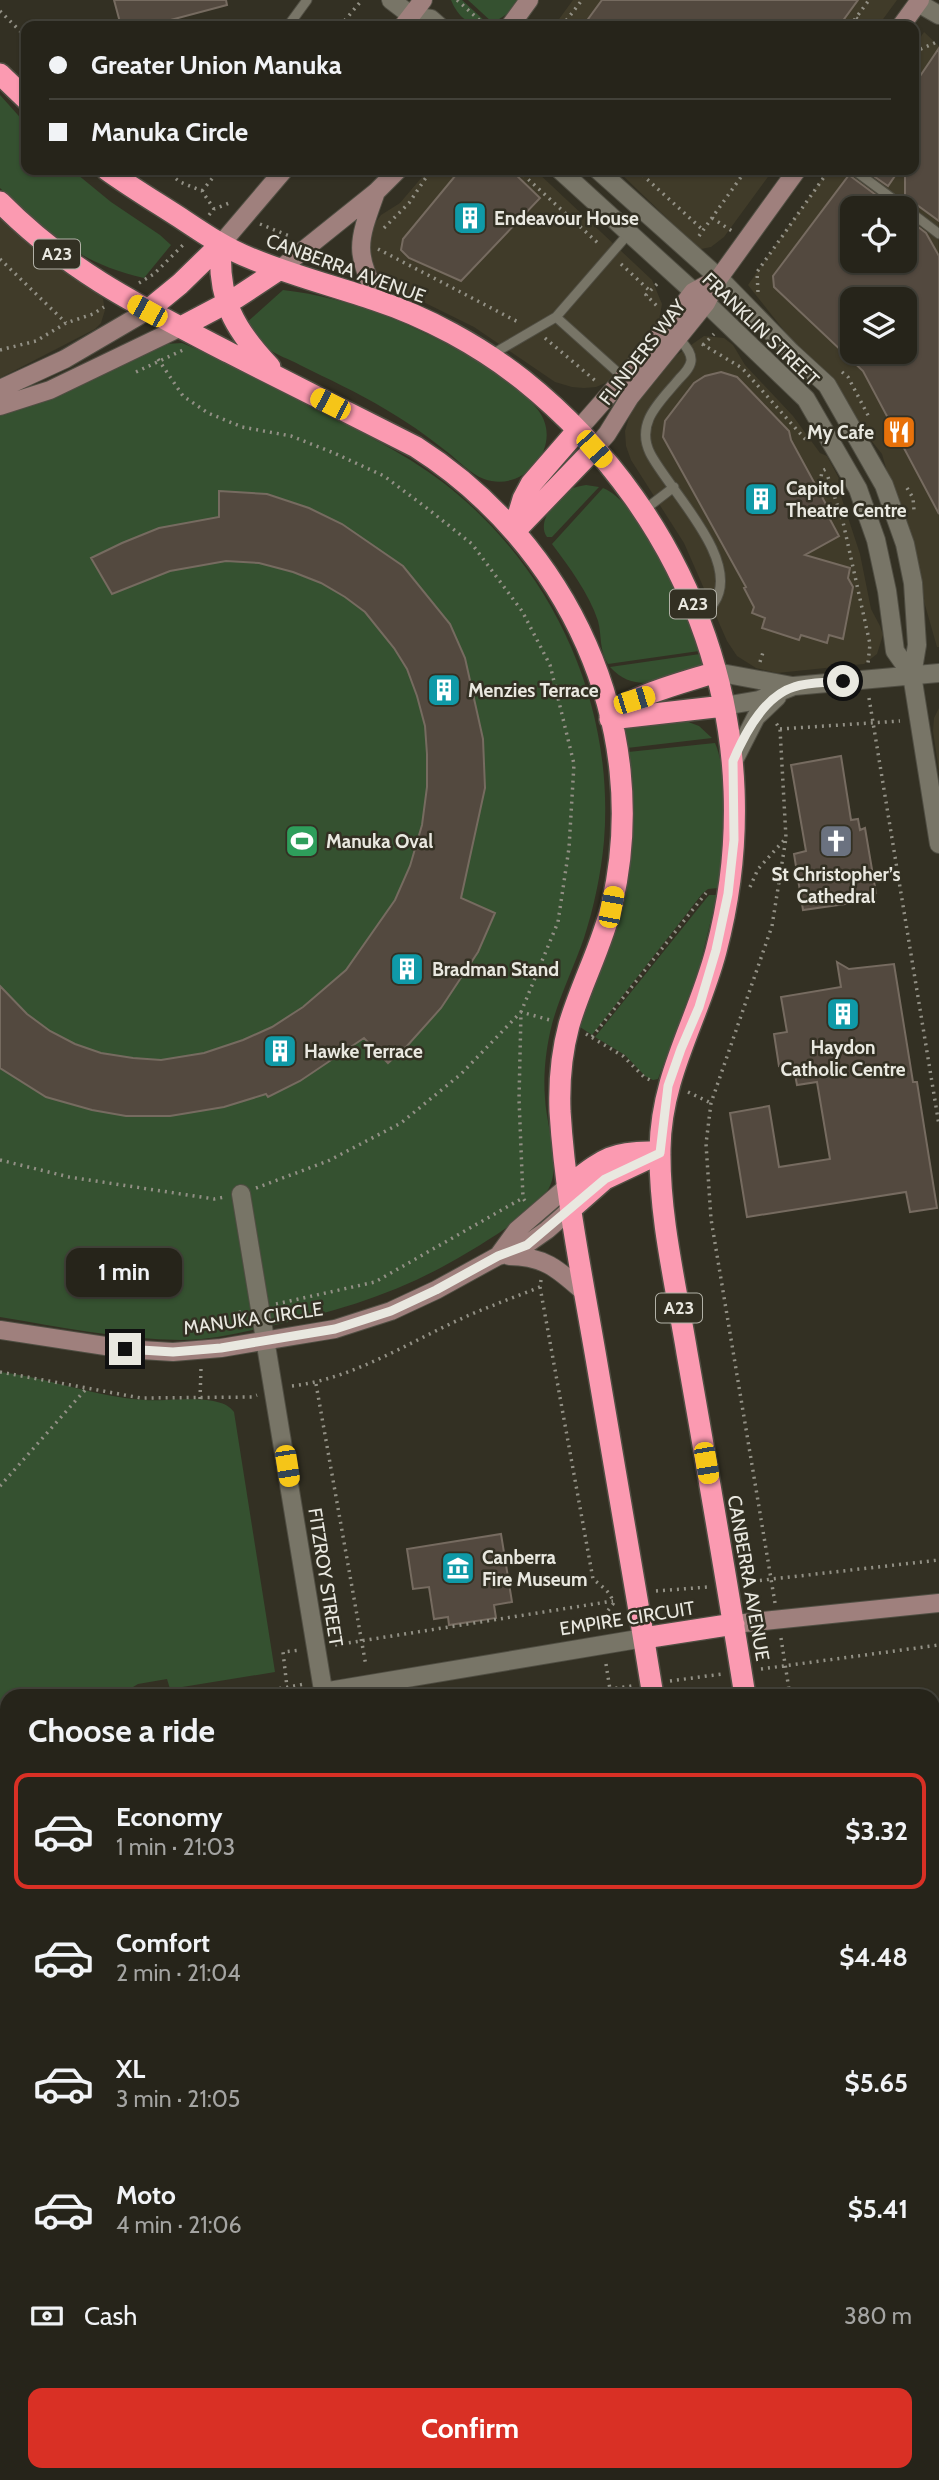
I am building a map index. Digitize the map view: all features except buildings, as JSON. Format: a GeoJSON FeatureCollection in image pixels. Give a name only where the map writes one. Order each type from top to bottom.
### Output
{"type":"FeatureCollection","features":[{"type":"Feature","properties":{"kind":"highway"},"geometry":{"type":"LineString","coordinates":[[0,74],[21,94]]}},
{"type":"Feature","properties":{"kind":"highway","name":"CANBERRA AVENUE"},"geometry":{"type":"LineString","coordinates":[[115,175],[221,244],[280,270],[380,301],[438,327],[489,356],[547,400],[594,449],[644,510],[673,560],[698,617],[716,673],[733,761],[734,840],[724,914],[699,1007],[668,1086],[660,1153],[668,1233],[744,1689]]}},
{"type":"Feature","properties":{"kind":"highway","name":"A23"},"geometry":{"type":"LineString","coordinates":[[0,202],[23,226],[64,259],[120,296],[427,454],[471,486],[514,530],[557,586],[580,629],[601,683],[622,776],[622,837],[611,907],[569,1026],[559,1090],[568,1186],[584,1293],[652,1689]]}},
{"type":"Feature","properties":{"kind":"highway"},"geometry":{"type":"LineString","coordinates":[[221,244],[220,266],[226,304],[243,336],[280,378]]}},
{"type":"Feature","properties":{"kind":"highway"},"geometry":{"type":"LineString","coordinates":[[147,311],[180,285],[221,244]]}},
{"type":"Feature","properties":{"kind":"highway"},"geometry":{"type":"LineString","coordinates":[[181,327],[226,304],[280,270]]}},
{"type":"Feature","properties":{"kind":"highway"},"geometry":{"type":"LineString","coordinates":[[514,530],[523,499],[531,484],[577,431]]}},
{"type":"Feature","properties":{"kind":"highway"},"geometry":{"type":"LineString","coordinates":[[514,530],[594,449]]}},
{"type":"Feature","properties":{"kind":"highway"},"geometry":{"type":"LineString","coordinates":[[610,718],[619,707],[634,700],[716,673]]}},
{"type":"Feature","properties":{"kind":"highway"},"geometry":{"type":"LineString","coordinates":[[610,718],[724,706]]}},
{"type":"Feature","properties":{"kind":"highway"},"geometry":{"type":"LineString","coordinates":[[568,1186],[617,1154],[660,1153]]}},
{"type":"Feature","properties":{"kind":"highway"},"geometry":{"type":"LineString","coordinates":[[571,1209],[605,1179],[660,1153]]}},
{"type":"Feature","properties":{"kind":"highway","name":"EMPIRE CIRCUIT"},"geometry":{"type":"LineString","coordinates":[[644,1638],[734,1624]]}},
{"type":"Feature","properties":{"kind":"street"},"geometry":{"type":"LineString","coordinates":[[391,0],[408,21]]}},
{"type":"Feature","properties":{"kind":"street"},"geometry":{"type":"LineString","coordinates":[[411,21],[423,0]]}},
{"type":"Feature","properties":{"kind":"street"},"geometry":{"type":"LineString","coordinates":[[514,21],[529,0]]}},
{"type":"Feature","properties":{"kind":"street"},"geometry":{"type":"LineString","coordinates":[[905,21],[919,1],[939,15]]}},
{"type":"Feature","properties":{"kind":"street"},"geometry":{"type":"LineString","coordinates":[[221,244],[280,175]]}},
{"type":"Feature","properties":{"kind":"street"},"geometry":{"type":"LineString","coordinates":[[280,270],[393,175]]}},
{"type":"Feature","properties":{"kind":"street","name":"FRANKLIN STREET"},"geometry":{"type":"LineString","coordinates":[[565,175],[806,399],[858,489],[876,540],[887,591],[895,651],[912,675]]}},
{"type":"Feature","properties":{"kind":"street","name":"FRANKLIN STREET"},"geometry":{"type":"LineString","coordinates":[[604,175],[719,278],[827,385],[884,485],[905,544],[913,583],[917,645],[912,675],[939,845]]}},
{"type":"Feature","properties":{"kind":"street","name":"FLINDERS WAY"},"geometry":{"type":"LineString","coordinates":[[594,449],[604,438],[630,384],[679,330],[700,298],[719,278],[793,175]]}},
{"type":"Feature","properties":{"kind":"street"},"geometry":{"type":"LineString","coordinates":[[376,192],[364,225],[360,247],[362,264],[380,301]]}},
{"type":"Feature","properties":{"kind":"street"},"geometry":{"type":"LineString","coordinates":[[0,389],[65,359],[147,311]]}},
{"type":"Feature","properties":{"kind":"street"},"geometry":{"type":"LineString","coordinates":[[0,406],[50,390],[181,327]]}},
{"type":"Feature","properties":{"kind":"street","name":"FLINDERS WAY"},"geometry":{"type":"LineString","coordinates":[[577,431],[610,394],[630,384]]}},
{"type":"Feature","properties":{"kind":"street"},"geometry":{"type":"LineString","coordinates":[[716,673],[793,687]]}},
{"type":"Feature","properties":{"kind":"street"},"geometry":{"type":"LineString","coordinates":[[724,706],[759,700],[793,687],[939,673]]}},
{"type":"Feature","properties":{"kind":"street"},"geometry":{"type":"LineString","coordinates":[[733,761],[756,717],[793,687]]}},
{"type":"Feature","properties":{"kind":"street","name":"MANUKA CIRCLE"},"geometry":{"type":"LineString","coordinates":[[498,1256],[517,1230],[568,1186]]}},
{"type":"Feature","properties":{"kind":"street","name":"FITZROY STREET"},"geometry":{"type":"LineString","coordinates":[[241,1194],[323,1689]]}},
{"type":"Feature","properties":{"kind":"street","name":"MANUKA CIRCLE"},"geometry":{"type":"LineString","coordinates":[[0,1330],[125,1349],[173,1352],[335,1329],[391,1311],[498,1256],[527,1245],[571,1209]]}},
{"type":"Feature","properties":{"kind":"street"},"geometry":{"type":"LineString","coordinates":[[498,1256],[538,1259],[562,1273],[584,1293]]}},
{"type":"Feature","properties":{"kind":"street","name":"EMPIRE CIRCUIT"},"geometry":{"type":"LineString","coordinates":[[734,1624],[939,1603]]}},
{"type":"Feature","properties":{"kind":"street","name":"EMPIRE CIRCUIT"},"geometry":{"type":"LineString","coordinates":[[331,1689],[644,1638]]}},
{"type":"Feature","properties":{"kind":"lane"},"geometry":{"type":"LineString","coordinates":[[292,21],[307,0]]}},
{"type":"Feature","properties":{"kind":"lane"},"geometry":{"type":"LineString","coordinates":[[861,175],[889,196]]}},
{"type":"Feature","properties":{"kind":"lane"},"geometry":{"type":"LineString","coordinates":[[917,217],[939,234]]}},
{"type":"Feature","properties":{"kind":"lane"},"geometry":{"type":"LineString","coordinates":[[489,356],[556,317],[629,233]]}},
{"type":"Feature","properties":{"kind":"lane"},"geometry":{"type":"LineString","coordinates":[[556,317],[630,384]]}},
{"type":"Feature","properties":{"kind":"lane"},"geometry":{"type":"LineString","coordinates":[[679,330],[690,352],[691,362],[686,372],[649,416],[645,431],[650,452],[705,533],[721,576],[713,605],[698,617]]}},
{"type":"Feature","properties":{"kind":"lane"},"geometry":{"type":"LineString","coordinates":[[644,510],[674,487]]}},
{"type":"Feature","properties":{"kind":"path"},"geometry":{"type":"LineString","coordinates":[[344,21],[362,0]]}},
{"type":"Feature","properties":{"kind":"path"},"geometry":{"type":"LineString","coordinates":[[457,0],[480,21]]}},
{"type":"Feature","properties":{"kind":"path"},"geometry":{"type":"LineString","coordinates":[[566,21],[582,0]]}},
{"type":"Feature","properties":{"kind":"path"},"geometry":{"type":"LineString","coordinates":[[854,21],[869,0]]}},
{"type":"Feature","properties":{"kind":"path"},"geometry":{"type":"LineString","coordinates":[[0,11],[21,32]]}},
{"type":"Feature","properties":{"kind":"path"},"geometry":{"type":"LineString","coordinates":[[856,18],[861,21]]}},
{"type":"Feature","properties":{"kind":"path"},"geometry":{"type":"LineString","coordinates":[[919,50],[939,41]]}},
{"type":"Feature","properties":{"kind":"path"},"geometry":{"type":"LineString","coordinates":[[172,175],[202,191],[214,209]]}},
{"type":"Feature","properties":{"kind":"path"},"geometry":{"type":"LineString","coordinates":[[202,191],[215,175]]}},
{"type":"Feature","properties":{"kind":"path"},"geometry":{"type":"LineString","coordinates":[[383,228],[409,203],[428,175]]}},
{"type":"Feature","properties":{"kind":"path"},"geometry":{"type":"LineString","coordinates":[[523,175],[650,291]]}},
{"type":"Feature","properties":{"kind":"path"},"geometry":{"type":"LineString","coordinates":[[642,175],[704,230],[742,175]]}},
{"type":"Feature","properties":{"kind":"path"},"geometry":{"type":"LineString","coordinates":[[767,301],[757,291],[757,272],[825,175]]}},
{"type":"Feature","properties":{"kind":"path"},"geometry":{"type":"LineString","coordinates":[[0,350],[36,341],[66,323],[93,314],[154,274],[178,252],[214,209],[232,202],[257,223],[305,242],[310,247]]}},
{"type":"Feature","properties":{"kind":"path"},"geometry":{"type":"LineString","coordinates":[[374,247],[533,330],[551,342],[610,394]]}},
{"type":"Feature","properties":{"kind":"path"},"geometry":{"type":"LineString","coordinates":[[0,259],[66,323]]}},
{"type":"Feature","properties":{"kind":"path"},"geometry":{"type":"LineString","coordinates":[[646,296],[679,330],[742,369],[809,443]]}},
{"type":"Feature","properties":{"kind":"path"},"geometry":{"type":"LineString","coordinates":[[160,362],[183,396],[208,413],[242,427],[291,436],[384,476],[472,544],[522,611],[551,665],[574,764],[569,848],[558,922],[521,1012],[519,1099],[523,1198],[374,1282],[202,1321]]}},
{"type":"Feature","properties":{"kind":"path"},"geometry":{"type":"LineString","coordinates":[[838,368],[848,377]]}},
{"type":"Feature","properties":{"kind":"path"},"geometry":{"type":"LineString","coordinates":[[820,460],[843,522],[870,644]]}},
{"type":"Feature","properties":{"kind":"path"},"geometry":{"type":"LineString","coordinates":[[939,1125],[872,723],[780,729],[786,838],[772,926],[711,1103],[706,1144],[711,1219],[772,1578],[939,1560]]}},
{"type":"Feature","properties":{"kind":"path"},"geometry":{"type":"LineString","coordinates":[[747,895],[758,869],[786,838]]}},
{"type":"Feature","properties":{"kind":"path"},"geometry":{"type":"LineString","coordinates":[[703,897],[592,1037],[623,1056],[644,1077],[711,1103]]}},
{"type":"Feature","properties":{"kind":"path"},"geometry":{"type":"LineString","coordinates":[[0,1160],[69,1177],[214,1199],[241,1194],[328,1161],[401,1123],[461,1074],[521,1012]]}},
{"type":"Feature","properties":{"kind":"path"},"geometry":{"type":"LineString","coordinates":[[540,1287],[593,1579],[612,1596],[613,1601],[599,1622]]}},
{"type":"Feature","properties":{"kind":"path"},"geometry":{"type":"LineString","coordinates":[[316,1383],[369,1684]]}},
{"type":"Feature","properties":{"kind":"path"},"geometry":{"type":"LineString","coordinates":[[0,1486],[86,1389]]}},
{"type":"Feature","properties":{"kind":"path"},"geometry":{"type":"LineString","coordinates":[[636,1593],[718,1586]]}},
{"type":"Feature","properties":{"kind":"path"},"geometry":{"type":"LineString","coordinates":[[361,1641],[613,1601]]}},
{"type":"Feature","properties":{"kind":"shaded area"},"geometry":{"type":"Polygon","coordinates":[[[573,0],[897,0],[882,21],[558,21],[573,0]]]}},
{"type":"Feature","properties":{"kind":"shaded area"},"geometry":{"type":"Polygon","coordinates":[[[924,32],[939,46],[939,647],[882,454],[748,285],[825,175],[919,175],[919,40],[924,32]]]}},
{"type":"Feature","properties":{"kind":"shaded area"},"geometry":{"type":"Polygon","coordinates":[[[424,175],[540,175],[652,280],[662,304],[658,326],[610,381],[596,387],[584,388],[555,382],[474,327],[391,286],[373,268],[368,245],[373,226],[381,215],[400,203],[424,175]]]}},
{"type":"Feature","properties":{"kind":"shaded area"},"geometry":{"type":"Polygon","coordinates":[[[622,175],[769,175],[724,237],[711,247],[695,249],[622,175]]]}},
{"type":"Feature","properties":{"kind":"shaded area"},"geometry":{"type":"Polygon","coordinates":[[[0,215],[98,293],[103,299],[105,310],[101,323],[95,329],[0,378],[0,215]]]}},
{"type":"Feature","properties":{"kind":"shaded area"},"geometry":{"type":"Polygon","coordinates":[[[704,336],[724,338],[733,345],[745,365],[793,416],[820,453],[827,456],[842,484],[840,493],[860,554],[871,609],[883,635],[877,654],[864,664],[777,673],[756,668],[737,656],[727,641],[684,543],[631,460],[625,431],[633,404],[671,359],[704,336]]]}},
{"type":"Feature","properties":{"kind":"shaded area"},"geometry":{"type":"Polygon","coordinates":[[[939,708],[939,771],[933,731],[934,718],[939,708]]]}},
{"type":"Feature","properties":{"kind":"green space"},"geometry":{"type":"Polygon","coordinates":[[[451,0],[462,0],[485,21],[468,21],[457,11],[451,0]]]}},
{"type":"Feature","properties":{"kind":"green space"},"geometry":{"type":"Polygon","coordinates":[[[468,0],[518,0],[510,12],[496,21],[491,21],[468,0]]]}},
{"type":"Feature","properties":{"kind":"green space"},"geometry":{"type":"Polygon","coordinates":[[[0,95],[21,118],[21,175],[78,175],[171,245],[144,278],[121,272],[82,255],[65,244],[0,188],[0,95]]]}},
{"type":"Feature","properties":{"kind":"green space"},"geometry":{"type":"Polygon","coordinates":[[[283,290],[334,299],[383,315],[454,348],[501,377],[532,402],[545,424],[547,438],[536,463],[526,473],[513,479],[499,482],[479,477],[408,423],[353,391],[271,350],[261,343],[245,324],[283,290]]]}},
{"type":"Feature","properties":{"kind":"green space","name":"Manuka Oval"},"geometry":{"type":"Polygon","coordinates":[[[182,343],[227,363],[393,450],[445,484],[483,518],[517,556],[546,598],[569,643],[587,690],[599,739],[605,790],[604,841],[594,902],[584,938],[555,1013],[547,1052],[545,1098],[554,1169],[549,1188],[511,1225],[442,1267],[395,1289],[297,1320],[204,1339],[181,1340],[113,1335],[0,1317],[0,412],[165,344],[182,343]]]}},
{"type":"Feature","properties":{"kind":"green space"},"geometry":{"type":"Polygon","coordinates":[[[586,485],[599,487],[552,537],[547,537],[544,524],[553,504],[569,490],[586,485]]]}},
{"type":"Feature","properties":{"kind":"green space"},"geometry":{"type":"Polygon","coordinates":[[[603,488],[618,498],[648,536],[674,585],[699,651],[608,664],[605,659],[598,621],[589,600],[552,544],[603,488]]]}},
{"type":"Feature","properties":{"kind":"green space"},"geometry":{"type":"Polygon","coordinates":[[[700,654],[704,668],[655,682],[631,681],[610,667],[700,654]]]}},
{"type":"Feature","properties":{"kind":"green space"},"geometry":{"type":"Polygon","coordinates":[[[683,720],[699,726],[712,738],[627,748],[623,726],[683,720]]]}},
{"type":"Feature","properties":{"kind":"green space"},"geometry":{"type":"Polygon","coordinates":[[[715,743],[720,758],[724,795],[718,888],[708,889],[702,894],[592,1035],[580,1027],[620,912],[628,752],[715,743]]]}},
{"type":"Feature","properties":{"kind":"green space"},"geometry":{"type":"Polygon","coordinates":[[[709,895],[717,895],[699,969],[658,1079],[653,1080],[645,1076],[625,1055],[595,1037],[709,895]]]}},
{"type":"Feature","properties":{"kind":"green space"},"geometry":{"type":"Polygon","coordinates":[[[0,1372],[127,1398],[206,1400],[227,1406],[234,1412],[275,1672],[170,1689],[167,1679],[138,1684],[130,1689],[0,1689],[0,1372]]]}},
{"type":"Feature","properties":{"kind":"place","name":"Endeavour House"},"geometry":{"type":"Point","coordinates":[470,218]}},
{"type":"Feature","properties":{"kind":"place","name":"My Cafe"},"geometry":{"type":"Point","coordinates":[899,432]}},
{"type":"Feature","properties":{"kind":"place","name":"Capitol Theatre Centre"},"geometry":{"type":"Point","coordinates":[761,499]}},
{"type":"Feature","properties":{"kind":"place","name":"Menzies Terrace"},"geometry":{"type":"Point","coordinates":[444,690]}},
{"type":"Feature","properties":{"kind":"place","name":"Manuka Oval"},"geometry":{"type":"Point","coordinates":[302,841]}},
{"type":"Feature","properties":{"kind":"place","name":"St Christopher’s Cathedral"},"geometry":{"type":"Point","coordinates":[836,841]}},
{"type":"Feature","properties":{"kind":"place","name":"Bradman Stand"},"geometry":{"type":"Point","coordinates":[407,969]}},
{"type":"Feature","properties":{"kind":"place","name":"Haydon Catholic Centre"},"geometry":{"type":"Point","coordinates":[843,1014]}},
{"type":"Feature","properties":{"kind":"place","name":"Hawke Terrace"},"geometry":{"type":"Point","coordinates":[280,1051]}},
{"type":"Feature","properties":{"kind":"place","name":"Canberra Fire Museum"},"geometry":{"type":"Point","coordinates":[458,1568]}},
{"type":"Feature","properties":{"kind":"route"},"geometry":{"type":"LineString","coordinates":[[125,1349],[173,1352],[221,1348],[335,1329],[391,1311],[498,1256],[517,1251],[547,1230],[587,1192],[605,1179],[660,1153],[668,1086],[699,1007],[716,950],[728,894],[734,840],[733,761],[756,717],[792,687],[843,681]]}}]}
